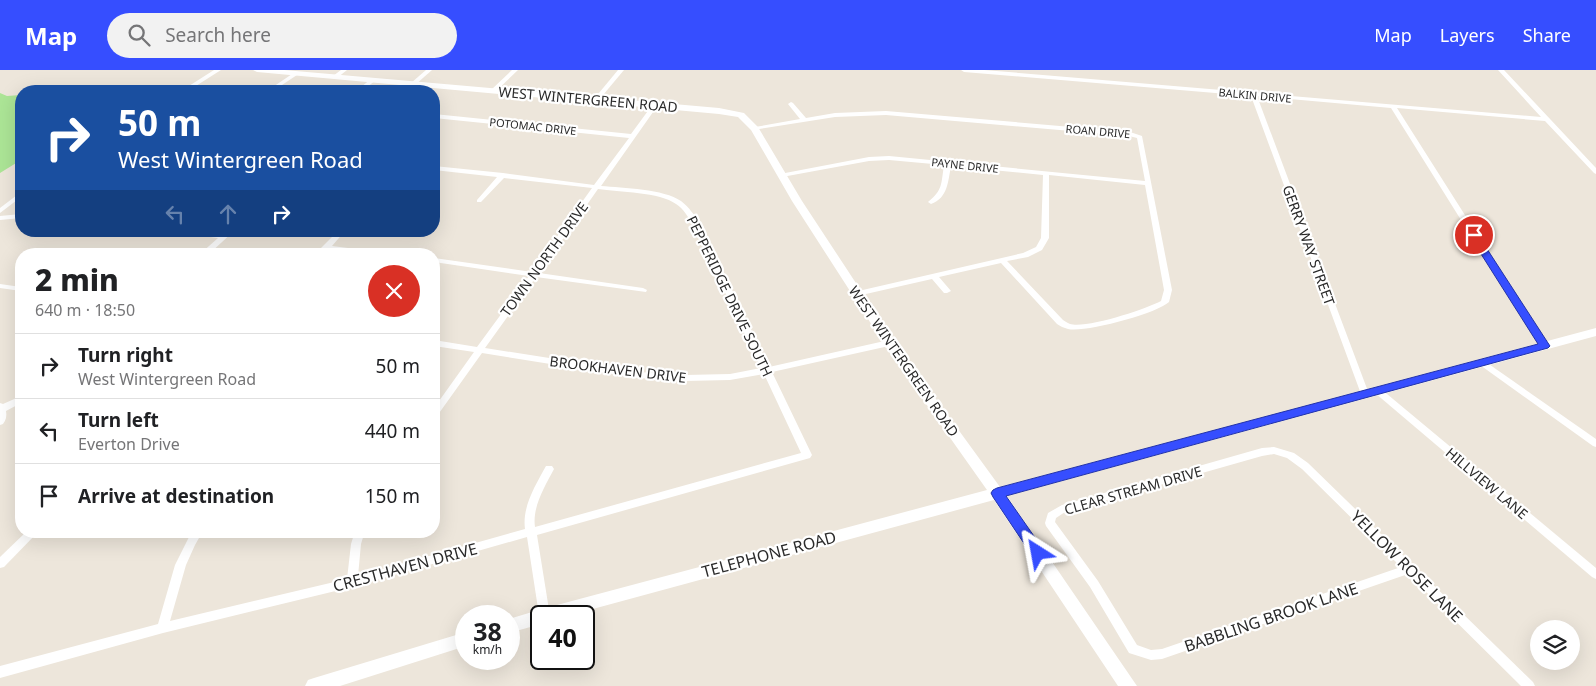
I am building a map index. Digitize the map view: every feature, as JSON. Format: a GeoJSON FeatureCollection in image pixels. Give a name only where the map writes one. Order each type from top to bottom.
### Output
{"type":"FeatureCollection","features":[{"type":"Feature","properties":{"kind":"street"},"geometry":{"type":"LineString","coordinates":[[194,85],[218,70]]}},
{"type":"Feature","properties":{"kind":"street","name":"WEST WINTERGREEN ROAD"},"geometry":{"type":"LineString","coordinates":[[258,70],[335,76],[407,85]]}},
{"type":"Feature","properties":{"kind":"street"},"geometry":{"type":"LineString","coordinates":[[335,76],[344,70]]}},
{"type":"Feature","properties":{"kind":"street"},"geometry":{"type":"LineString","coordinates":[[421,85],[429,70]]}},
{"type":"Feature","properties":{"kind":"street"},"geometry":{"type":"LineString","coordinates":[[493,91],[514,70]]}},
{"type":"Feature","properties":{"kind":"street"},"geometry":{"type":"LineString","coordinates":[[596,100],[621,70]]}},
{"type":"Feature","properties":{"kind":"street","name":"BALKIN DRIVE"},"geometry":{"type":"LineString","coordinates":[[964,70],[1546,119]]}},
{"type":"Feature","properties":{"kind":"street"},"geometry":{"type":"LineString","coordinates":[[1501,70],[1596,172]]}},
{"type":"Feature","properties":{"kind":"street"},"geometry":{"type":"LineString","coordinates":[[279,85],[297,73]]}},
{"type":"Feature","properties":{"kind":"street"},"geometry":{"type":"LineString","coordinates":[[367,85],[373,80]]}},
{"type":"Feature","properties":{"kind":"street","name":"WEST WINTERGREEN ROAD"},"geometry":{"type":"LineString","coordinates":[[440,88],[654,105],[733,113],[744,118],[755,129],[856,294],[889,343],[997,493],[1128,686]]}},
{"type":"Feature","properties":{"kind":"street","name":"GERRY WAY STREET"},"geometry":{"type":"LineString","coordinates":[[1254,95],[1372,393]]}},
{"type":"Feature","properties":{"kind":"street"},"geometry":{"type":"LineString","coordinates":[[791,104],[804,120]]}},
{"type":"Feature","properties":{"kind":"street","name":"TOWN NORTH DRIVE"},"geometry":{"type":"LineString","coordinates":[[440,405],[654,105]]}},
{"type":"Feature","properties":{"kind":"street"},"geometry":{"type":"LineString","coordinates":[[1393,106],[1544,346]]}},
{"type":"Feature","properties":{"kind":"street","name":"ROAN DRIVE"},"geometry":{"type":"LineString","coordinates":[[755,129],[835,115],[886,113],[1135,135],[1142,140],[1168,290],[1164,302],[1158,306],[1124,317],[1069,328],[1060,322],[1003,261]]}},
{"type":"Feature","properties":{"kind":"street","name":"POTOMAC DRIVE"},"geometry":{"type":"LineString","coordinates":[[440,117],[632,136]]}},
{"type":"Feature","properties":{"kind":"street","name":"PAYNE DRIVE"},"geometry":{"type":"LineString","coordinates":[[782,175],[869,159],[897,158],[1149,183]]}},
{"type":"Feature","properties":{"kind":"street"},"geometry":{"type":"LineString","coordinates":[[931,202],[937,200],[942,195],[948,163]]}},
{"type":"Feature","properties":{"kind":"street","name":"PEPPERIDGE DRIVE SOUTH"},"geometry":{"type":"LineString","coordinates":[[440,169],[663,195],[686,207],[697,225],[768,370],[807,455]]}},
{"type":"Feature","properties":{"kind":"street"},"geometry":{"type":"LineString","coordinates":[[856,294],[1003,261],[1033,252],[1043,243],[1045,238],[1046,173]]}},
{"type":"Feature","properties":{"kind":"street"},"geometry":{"type":"LineString","coordinates":[[479,201],[503,175]]}},
{"type":"Feature","properties":{"kind":"street"},"geometry":{"type":"LineString","coordinates":[[0,211],[15,199]]}},
{"type":"Feature","properties":{"kind":"street"},"geometry":{"type":"LineString","coordinates":[[0,218],[15,217]]}},
{"type":"Feature","properties":{"kind":"street"},"geometry":{"type":"LineString","coordinates":[[211,248],[223,237]]}},
{"type":"Feature","properties":{"kind":"street"},"geometry":{"type":"LineString","coordinates":[[325,248],[336,237]]}},
{"type":"Feature","properties":{"kind":"street"},"geometry":{"type":"LineString","coordinates":[[440,261],[643,290]]}},
{"type":"Feature","properties":{"kind":"street"},"geometry":{"type":"LineString","coordinates":[[934,276],[947,291]]}},
{"type":"Feature","properties":{"kind":"street"},"geometry":{"type":"LineString","coordinates":[[0,286],[15,288]]}},
{"type":"Feature","properties":{"kind":"street"},"geometry":{"type":"LineString","coordinates":[[997,493],[1596,332]]}},
{"type":"Feature","properties":{"kind":"street","name":"BROOKHAVEN DRIVE"},"geometry":{"type":"LineString","coordinates":[[440,344],[638,375],[673,378],[730,377],[889,343]]}},
{"type":"Feature","properties":{"kind":"street"},"geometry":{"type":"LineString","coordinates":[[1483,363],[1596,444]]}},
{"type":"Feature","properties":{"kind":"street","name":"HILLVIEW LANE"},"geometry":{"type":"LineString","coordinates":[[1372,393],[1596,574]]}},
{"type":"Feature","properties":{"kind":"street"},"geometry":{"type":"LineString","coordinates":[[0,422],[0,408],[15,402]]}},
{"type":"Feature","properties":{"kind":"street","name":"CLEAR STREAM DRIVE"},"geometry":{"type":"LineString","coordinates":[[1133,649],[1094,584],[1050,523],[1052,516],[1062,509],[1262,452],[1270,450],[1282,451]]}},
{"type":"Feature","properties":{"kind":"street","name":"YELLOW ROSE LANE"},"geometry":{"type":"LineString","coordinates":[[1282,451],[1296,457],[1306,466],[1408,569],[1529,686]]}},
{"type":"Feature","properties":{"kind":"street","name":"CRESTHAVEN DRIVE"},"geometry":{"type":"LineString","coordinates":[[0,672],[163,628],[352,582],[807,455]]}},
{"type":"Feature","properties":{"kind":"street"},"geometry":{"type":"LineString","coordinates":[[541,605],[529,520],[534,499],[549,469]]}},
{"type":"Feature","properties":{"kind":"street","name":"TELEPHONE ROAD"},"geometry":{"type":"LineString","coordinates":[[584,605],[997,493]]}},
{"type":"Feature","properties":{"kind":"street"},"geometry":{"type":"LineString","coordinates":[[0,564],[27,538]]}},
{"type":"Feature","properties":{"kind":"street"},"geometry":{"type":"LineString","coordinates":[[163,628],[171,593],[182,559],[194,538]]}},
{"type":"Feature","properties":{"kind":"street"},"geometry":{"type":"LineString","coordinates":[[352,582],[358,538]]}},
{"type":"Feature","properties":{"kind":"street","name":"BABBLING BROOK LANE"},"geometry":{"type":"LineString","coordinates":[[1133,649],[1151,655],[1162,654],[1408,569]]}},
{"type":"Feature","properties":{"kind":"street"},"geometry":{"type":"LineString","coordinates":[[314,686],[455,642]]}},
{"type":"Feature","properties":{"kind":"green space"},"geometry":{"type":"Polygon","coordinates":[[[0,93],[7,96],[15,95],[15,164],[0,173],[0,93]]]}},
{"type":"Feature","properties":{"kind":"route"},"geometry":{"type":"LineString","coordinates":[[1038,553],[997,493],[1544,346],[1474,235]]}}]}
